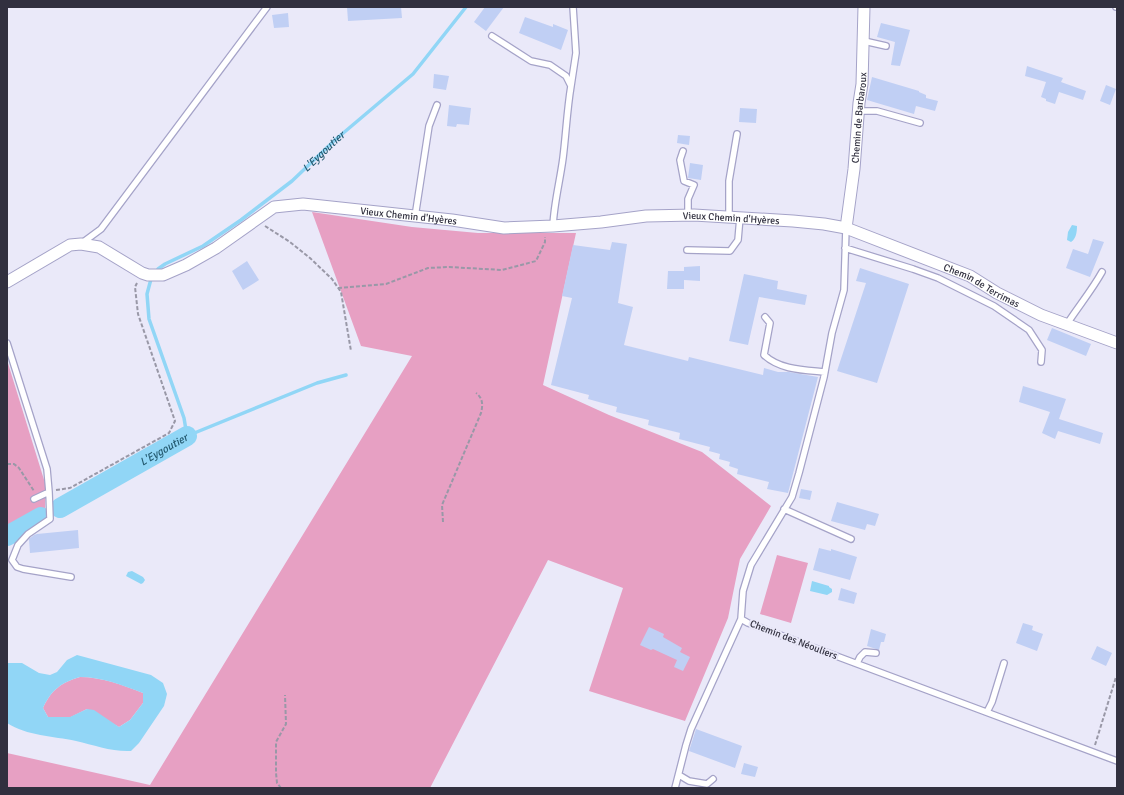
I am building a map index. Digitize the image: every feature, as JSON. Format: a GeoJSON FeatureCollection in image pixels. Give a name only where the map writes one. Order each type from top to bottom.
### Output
{"type":"FeatureCollection","features":[{"type":"Feature","properties":{"kind":"street","name":"Chemin de Barbaroux"},"geometry":{"type":"LineString","coordinates":[[846,228],[854,169],[858,111],[862,84],[864,7]]}},
{"type":"Feature","properties":{"kind":"street","name":"Vieux Chemin d'Hyères"},"geometry":{"type":"LineString","coordinates":[[7,282],[70,245],[81,244],[99,247],[142,273],[148,275],[163,275],[186,265],[216,248],[274,207],[303,204],[504,228],[601,222],[646,216],[688,215],[740,217],[824,224],[846,228]]}},
{"type":"Feature","properties":{"kind":"street","name":"Chemin de Terrimas"},"geometry":{"type":"LineString","coordinates":[[846,228],[970,276],[997,293],[1035,312],[1117,342]]}},
{"type":"Feature","properties":{"kind":"lane"},"geometry":{"type":"LineString","coordinates":[[81,244],[101,229],[267,7]]}},
{"type":"Feature","properties":{"kind":"lane"},"geometry":{"type":"LineString","coordinates":[[549,226],[559,184],[576,53],[573,7]]}},
{"type":"Feature","properties":{"kind":"lane"},"geometry":{"type":"LineString","coordinates":[[492,36],[531,61],[550,65],[566,76],[571,86]]}},
{"type":"Feature","properties":{"kind":"lane"},"geometry":{"type":"LineString","coordinates":[[864,41],[886,46]]}},
{"type":"Feature","properties":{"kind":"lane"},"geometry":{"type":"LineString","coordinates":[[415,217],[430,126],[437,105]]}},
{"type":"Feature","properties":{"kind":"lane"},"geometry":{"type":"LineString","coordinates":[[858,111],[877,111],[920,123]]}},
{"type":"Feature","properties":{"kind":"lane"},"geometry":{"type":"LineString","coordinates":[[729,217],[728,181],[737,134]]}},
{"type":"Feature","properties":{"kind":"lane"},"geometry":{"type":"LineString","coordinates":[[683,151],[680,160],[684,181],[694,185],[688,199],[688,215]]}},
{"type":"Feature","properties":{"kind":"lane"},"geometry":{"type":"LineString","coordinates":[[687,250],[730,251],[738,240],[740,217]]}},
{"type":"Feature","properties":{"kind":"lane","name":"Chemin des Néouliers"},"geometry":{"type":"LineString","coordinates":[[846,228],[844,290],[832,333],[825,372],[792,497],[751,565],[743,591],[741,619],[748,623],[1117,761]]}},
{"type":"Feature","properties":{"kind":"lane"},"geometry":{"type":"LineString","coordinates":[[845,248],[938,278],[994,306],[1029,330],[1042,350],[1041,362]]}},
{"type":"Feature","properties":{"kind":"lane"},"geometry":{"type":"LineString","coordinates":[[1067,324],[1102,272]]}},
{"type":"Feature","properties":{"kind":"lane"},"geometry":{"type":"LineString","coordinates":[[765,317],[770,323],[764,355],[770,360],[786,367],[825,372]]}},
{"type":"Feature","properties":{"kind":"lane"},"geometry":{"type":"LineString","coordinates":[[7,343],[47,469],[50,519],[28,534],[18,545],[12,560],[17,567],[23,569],[71,577]]}},
{"type":"Feature","properties":{"kind":"lane"},"geometry":{"type":"LineString","coordinates":[[36,498],[49,492]]}},
{"type":"Feature","properties":{"kind":"lane"},"geometry":{"type":"LineString","coordinates":[[784,509],[851,539]]}},
{"type":"Feature","properties":{"kind":"lane"},"geometry":{"type":"LineString","coordinates":[[675,788],[691,729],[741,619]]}},
{"type":"Feature","properties":{"kind":"lane"},"geometry":{"type":"LineString","coordinates":[[857,663],[865,652],[876,653]]}},
{"type":"Feature","properties":{"kind":"lane"},"geometry":{"type":"LineString","coordinates":[[987,712],[992,702],[1004,663]]}},
{"type":"Feature","properties":{"kind":"lane"},"geometry":{"type":"LineString","coordinates":[[679,775],[689,781],[707,784],[714,779]]}},
{"type":"Feature","properties":{"kind":"path"},"geometry":{"type":"LineString","coordinates":[[256,220],[290,242],[310,258],[332,279],[341,292],[352,351]]}},
{"type":"Feature","properties":{"kind":"path"},"geometry":{"type":"LineString","coordinates":[[338,288],[386,284],[428,268],[449,267],[502,270],[536,261],[545,242],[549,226]]}},
{"type":"Feature","properties":{"kind":"path"},"geometry":{"type":"LineString","coordinates":[[49,492],[70,488],[169,433],[175,421],[138,314],[135,287],[142,273]]}},
{"type":"Feature","properties":{"kind":"path"},"geometry":{"type":"LineString","coordinates":[[443,522],[442,505],[481,413],[483,405],[480,396],[476,393]]}},
{"type":"Feature","properties":{"kind":"path"},"geometry":{"type":"LineString","coordinates":[[7,464],[14,464],[19,468],[27,478],[36,498]]}},
{"type":"Feature","properties":{"kind":"path"},"geometry":{"type":"LineString","coordinates":[[1093,752],[1116,677]]}},
{"type":"Feature","properties":{"kind":"path"},"geometry":{"type":"LineString","coordinates":[[280,788],[276,773],[276,742],[286,724],[285,695]]}},
{"type":"Feature","properties":{"kind":"shaded area"},"geometry":{"type":"Polygon","coordinates":[[[312,212],[412,227],[478,233],[576,233],[543,385],[609,415],[702,452],[771,506],[740,559],[728,618],[685,721],[589,691],[623,588],[548,560],[430,788],[7,788],[7,753],[150,785],[412,356],[361,346],[312,212]]]}},
{"type":"Feature","properties":{"kind":"shaded area"},"geometry":{"type":"Polygon","coordinates":[[[7,360],[45,483],[45,512],[7,531],[7,360]]]}},
{"type":"Feature","properties":{"kind":"shaded area"},"geometry":{"type":"Polygon","coordinates":[[[777,555],[808,563],[791,623],[760,614],[777,555]]]}},
{"type":"Feature","properties":{"kind":"shaded area"},"geometry":{"type":"Polygon","coordinates":[[[80,677],[88,677],[120,684],[143,693],[143,703],[130,720],[119,727],[87,709],[71,717],[48,717],[43,708],[53,692],[62,684],[80,677]]]}},
{"type":"Feature","properties":{"kind":"water"},"geometry":{"type":"Polygon","coordinates":[[[1072,225],[1077,226],[1077,228],[1075,237],[1071,242],[1067,240],[1068,232],[1072,225]]]}},
{"type":"Feature","properties":{"kind":"water"},"geometry":{"type":"Polygon","coordinates":[[[132,571],[143,577],[145,580],[143,583],[141,584],[126,576],[128,572],[132,571]]]}},
{"type":"Feature","properties":{"kind":"water"},"geometry":{"type":"Polygon","coordinates":[[[812,581],[829,586],[832,589],[832,592],[827,595],[810,591],[812,581]]]}},
{"type":"Feature","properties":{"kind":"water"},"geometry":{"type":"Polygon","coordinates":[[[77,655],[151,675],[163,683],[167,694],[164,706],[139,743],[131,751],[110,749],[40,735],[23,731],[7,723],[7,663],[22,663],[39,673],[50,675],[57,672],[67,660],[77,655]],[[80,677],[68,681],[53,692],[43,708],[48,717],[70,717],[87,709],[94,710],[119,727],[130,720],[143,703],[143,693],[112,682],[88,677],[80,677]]]}},
{"type":"Feature","properties":{"kind":"building"},"geometry":{"type":"Polygon","coordinates":[[[347,7],[401,7],[402,18],[348,21],[347,7]]]}},
{"type":"Feature","properties":{"kind":"building"},"geometry":{"type":"Polygon","coordinates":[[[485,7],[504,7],[486,31],[474,22],[485,7]]]}},
{"type":"Feature","properties":{"kind":"building"},"geometry":{"type":"Polygon","coordinates":[[[288,13],[289,27],[274,28],[272,15],[288,13]]]}},
{"type":"Feature","properties":{"kind":"building"},"geometry":{"type":"Polygon","coordinates":[[[525,17],[553,27],[553,24],[568,30],[561,50],[519,33],[525,17]]]}},
{"type":"Feature","properties":{"kind":"building"},"geometry":{"type":"Polygon","coordinates":[[[881,23],[910,30],[900,66],[891,65],[895,42],[877,37],[881,23]]]}},
{"type":"Feature","properties":{"kind":"building"},"geometry":{"type":"Polygon","coordinates":[[[1027,66],[1063,78],[1061,82],[1086,91],[1083,100],[1059,92],[1055,104],[1046,101],[1046,99],[1041,97],[1046,82],[1025,76],[1027,66]]]}},
{"type":"Feature","properties":{"kind":"building"},"geometry":{"type":"Polygon","coordinates":[[[434,74],[449,76],[446,90],[433,88],[434,74]]]}},
{"type":"Feature","properties":{"kind":"building"},"geometry":{"type":"Polygon","coordinates":[[[872,77],[919,91],[926,95],[926,98],[938,101],[935,111],[916,106],[914,114],[867,100],[872,77]]]}},
{"type":"Feature","properties":{"kind":"building"},"geometry":{"type":"Polygon","coordinates":[[[1106,85],[1116,89],[1110,105],[1100,101],[1106,85]]]}},
{"type":"Feature","properties":{"kind":"building"},"geometry":{"type":"Polygon","coordinates":[[[449,105],[471,108],[469,125],[457,124],[456,127],[447,126],[449,105]]]}},
{"type":"Feature","properties":{"kind":"building"},"geometry":{"type":"Polygon","coordinates":[[[740,108],[757,109],[756,123],[739,122],[740,108]]]}},
{"type":"Feature","properties":{"kind":"building"},"geometry":{"type":"Polygon","coordinates":[[[678,135],[690,136],[689,145],[677,143],[678,135]]]}},
{"type":"Feature","properties":{"kind":"building"},"geometry":{"type":"Polygon","coordinates":[[[690,163],[703,165],[701,180],[688,178],[690,163]]]}},
{"type":"Feature","properties":{"kind":"building"},"geometry":{"type":"Polygon","coordinates":[[[1093,239],[1104,242],[1090,277],[1066,268],[1073,249],[1088,254],[1093,239]]]}},
{"type":"Feature","properties":{"kind":"building"},"geometry":{"type":"Polygon","coordinates":[[[612,242],[627,244],[618,303],[633,307],[624,345],[688,361],[689,357],[763,375],[764,368],[778,372],[789,372],[818,377],[788,493],[767,489],[769,482],[737,474],[738,469],[729,466],[730,462],[719,459],[720,454],[709,451],[710,447],[679,439],[680,433],[648,425],[649,420],[616,412],[617,407],[588,399],[589,395],[551,385],[572,298],[562,296],[573,245],[610,250],[612,242]]]}},
{"type":"Feature","properties":{"kind":"building"},"geometry":{"type":"Polygon","coordinates":[[[247,261],[259,280],[243,290],[232,271],[247,261]]]}},
{"type":"Feature","properties":{"kind":"building"},"geometry":{"type":"Polygon","coordinates":[[[700,266],[700,281],[684,280],[684,289],[667,289],[668,271],[684,271],[684,267],[700,266]]]}},
{"type":"Feature","properties":{"kind":"building"},"geometry":{"type":"Polygon","coordinates":[[[860,268],[909,284],[877,383],[837,371],[866,283],[856,281],[860,268]]]}},
{"type":"Feature","properties":{"kind":"building"},"geometry":{"type":"Polygon","coordinates":[[[744,274],[778,281],[777,289],[807,295],[805,305],[759,297],[748,345],[729,341],[744,274]]]}},
{"type":"Feature","properties":{"kind":"building"},"geometry":{"type":"Polygon","coordinates":[[[1052,328],[1091,344],[1086,356],[1047,340],[1052,328]]]}},
{"type":"Feature","properties":{"kind":"building"},"geometry":{"type":"Polygon","coordinates":[[[1023,386],[1066,399],[1059,419],[1103,433],[1100,444],[1058,431],[1055,439],[1042,433],[1050,412],[1019,402],[1023,386]]]}},
{"type":"Feature","properties":{"kind":"building"},"geometry":{"type":"Polygon","coordinates":[[[801,489],[812,491],[810,500],[799,498],[801,489]]]}},
{"type":"Feature","properties":{"kind":"building"},"geometry":{"type":"Polygon","coordinates":[[[837,502],[879,514],[875,526],[867,524],[865,530],[831,521],[837,502]]]}},
{"type":"Feature","properties":{"kind":"building"},"geometry":{"type":"Polygon","coordinates":[[[78,530],[79,548],[30,553],[29,539],[34,535],[78,530]]]}},
{"type":"Feature","properties":{"kind":"building"},"geometry":{"type":"Polygon","coordinates":[[[819,548],[831,551],[831,549],[857,557],[850,580],[813,570],[819,548]]]}},
{"type":"Feature","properties":{"kind":"building"},"geometry":{"type":"Polygon","coordinates":[[[841,588],[857,593],[854,604],[838,600],[841,588]]]}},
{"type":"Feature","properties":{"kind":"building"},"geometry":{"type":"Polygon","coordinates":[[[1023,623],[1033,626],[1032,630],[1043,634],[1037,651],[1016,643],[1023,623]]]}},
{"type":"Feature","properties":{"kind":"building"},"geometry":{"type":"Polygon","coordinates":[[[649,627],[664,634],[663,637],[682,648],[680,652],[690,657],[683,671],[674,667],[677,660],[640,645],[649,627]]]}},
{"type":"Feature","properties":{"kind":"building"},"geometry":{"type":"Polygon","coordinates":[[[871,629],[886,634],[884,642],[881,642],[879,650],[867,646],[871,629]]]}},
{"type":"Feature","properties":{"kind":"building"},"geometry":{"type":"Polygon","coordinates":[[[1097,646],[1112,653],[1106,666],[1091,659],[1097,646]]]}},
{"type":"Feature","properties":{"kind":"building"},"geometry":{"type":"Polygon","coordinates":[[[696,729],[742,746],[735,768],[689,751],[696,729]]]}},
{"type":"Feature","properties":{"kind":"building"},"geometry":{"type":"Polygon","coordinates":[[[744,763],[758,767],[755,777],[741,774],[744,763]]]}},
{"type":"Feature","properties":{"kind":"waterway","name":"L'Eygoutier"},"geometry":{"type":"LineString","coordinates":[[158,269],[165,264],[203,246],[241,220],[292,181],[335,140],[413,74],[466,7]]}},
{"type":"Feature","properties":{"kind":"waterway","name":"L'Eygoutier"},"geometry":{"type":"LineString","coordinates":[[151,279],[147,294],[149,319],[184,418],[187,436],[317,383],[346,375]]}},
{"type":"Feature","properties":{"kind":"waterway","name":"L'Eygoutier"},"geometry":{"type":"LineString","coordinates":[[60,508],[187,436]]}},
{"type":"Feature","properties":{"kind":"waterway","name":"L'Eygoutier"},"geometry":{"type":"LineString","coordinates":[[7,536],[41,517]]}}]}
